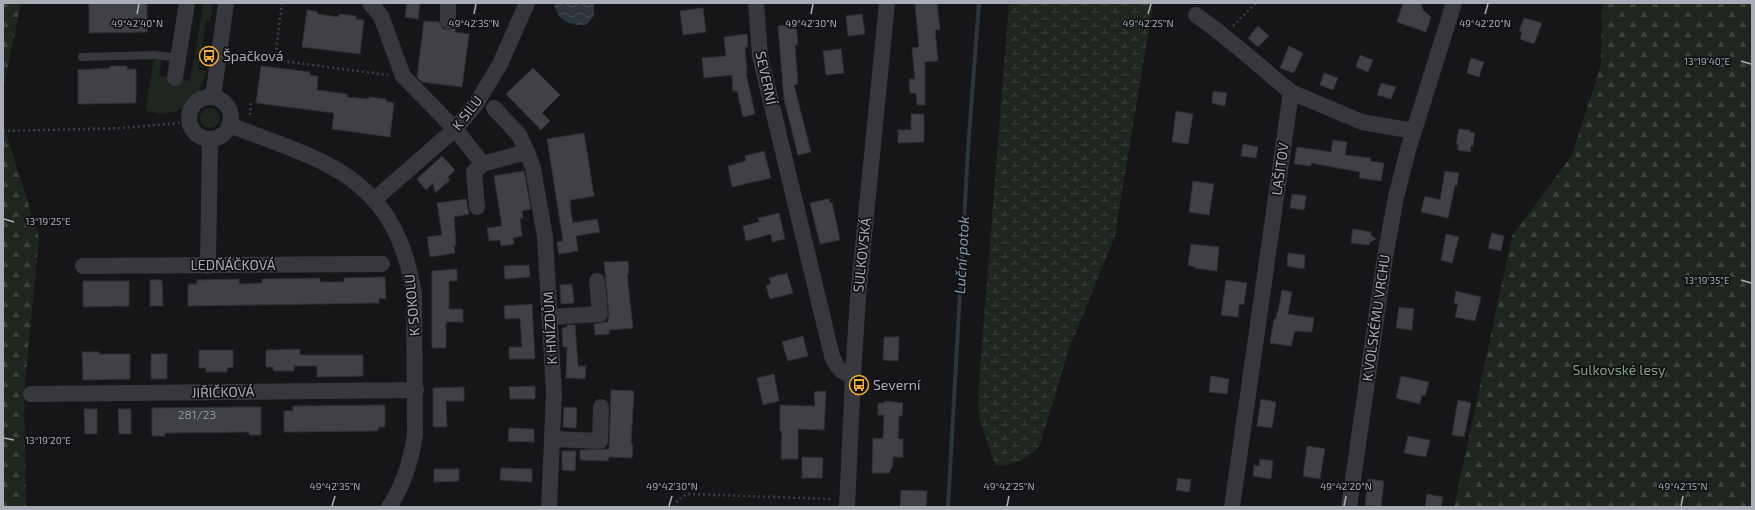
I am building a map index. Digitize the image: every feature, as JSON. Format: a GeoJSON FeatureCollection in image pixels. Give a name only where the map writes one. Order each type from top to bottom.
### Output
{"type":"FeatureCollection","features":[{"type":"Feature","properties":{"kind":"street"},"geometry":{"type":"LineString","coordinates":[[175,78],[187,3]]}},
{"type":"Feature","properties":{"kind":"street"},"geometry":{"type":"LineString","coordinates":[[213,97],[226,3]]}},
{"type":"Feature","properties":{"kind":"street"},"geometry":{"type":"LineString","coordinates":[[370,3],[381,16],[403,76],[456,129],[482,164]]}},
{"type":"Feature","properties":{"kind":"street"},"geometry":{"type":"LineString","coordinates":[[448,3],[448,21]]}},
{"type":"Feature","properties":{"kind":"street","name":"K SILU"},"geometry":{"type":"LineString","coordinates":[[375,199],[456,129],[476,104],[500,64],[527,3]]}},
{"type":"Feature","properties":{"kind":"street","name":"SEVERNÍ"},"geometry":{"type":"LineString","coordinates":[[756,3],[760,56],[832,356],[842,372],[853,376]]}},
{"type":"Feature","properties":{"kind":"street","name":"SULKOVSKÁ"},"geometry":{"type":"LineString","coordinates":[[847,503],[858,297],[888,3]]}},
{"type":"Feature","properties":{"kind":"street"},"geometry":{"type":"LineString","coordinates":[[1196,15],[1224,35],[1250,59],[1291,92],[1362,122],[1414,131],[1454,3]]}},
{"type":"Feature","properties":{"kind":"street","name":"LAŠITOV"},"geometry":{"type":"LineString","coordinates":[[1232,507],[1291,92]]}},
{"type":"Feature","properties":{"kind":"street"},"geometry":{"type":"LineString","coordinates":[[213,97],[226,105],[230,115],[229,125],[219,136],[210,139],[196,134],[189,122],[190,111],[197,102],[202,99],[213,97]]}},
{"type":"Feature","properties":{"kind":"street","name":"K HNÍZDŮM"},"geometry":{"type":"LineString","coordinates":[[494,108],[519,135],[527,152],[533,168],[546,237],[554,394],[549,507]]}},
{"type":"Feature","properties":{"kind":"street","name":"K SOKOLU"},"geometry":{"type":"LineString","coordinates":[[229,125],[287,146],[332,166],[348,176],[375,199],[385,213],[404,252],[410,271],[414,294],[416,390],[415,435],[411,458],[396,505]]}},
{"type":"Feature","properties":{"kind":"street","name":"K VOLSKÉMU VRCHU"},"geometry":{"type":"LineString","coordinates":[[1349,507],[1385,258],[1396,197],[1414,131]]}},
{"type":"Feature","properties":{"kind":"street"},"geometry":{"type":"LineString","coordinates":[[208,266],[210,139]]}},
{"type":"Feature","properties":{"kind":"street"},"geometry":{"type":"LineString","coordinates":[[477,207],[474,172],[482,164],[527,152]]}},
{"type":"Feature","properties":{"kind":"street","name":"LEDŇÁČKOVÁ"},"geometry":{"type":"LineString","coordinates":[[83,266],[382,264]]}},
{"type":"Feature","properties":{"kind":"street"},"geometry":{"type":"LineString","coordinates":[[550,317],[600,314],[597,281]]}},
{"type":"Feature","properties":{"kind":"street","name":"JIŘIČKOVÁ"},"geometry":{"type":"LineString","coordinates":[[31,394],[416,390]]}},
{"type":"Feature","properties":{"kind":"street"},"geometry":{"type":"LineString","coordinates":[[552,439],[600,441],[602,408]]}},
{"type":"Feature","properties":{"kind":"lane"},"geometry":{"type":"LineString","coordinates":[[82,57],[154,55],[178,58]]}},
{"type":"Feature","properties":{"kind":"path"},"geometry":{"type":"LineString","coordinates":[[282,3],[275,60],[382,75],[403,76]]}},
{"type":"Feature","properties":{"kind":"path"},"geometry":{"type":"LineString","coordinates":[[1224,35],[1256,3]]}},
{"type":"Feature","properties":{"kind":"path"},"geometry":{"type":"LineString","coordinates":[[250,115],[251,102]]}},
{"type":"Feature","properties":{"kind":"path"},"geometry":{"type":"LineString","coordinates":[[3,130],[123,128],[189,122]]}},
{"type":"Feature","properties":{"kind":"path"},"geometry":{"type":"LineString","coordinates":[[674,507],[678,500],[687,494],[847,503]]}},
{"type":"Feature","properties":{"kind":"green space"},"geometry":{"type":"Polygon","coordinates":[[[3,3],[21,3],[3,90],[3,3]]]}},
{"type":"Feature","properties":{"kind":"green space"},"geometry":{"type":"Polygon","coordinates":[[[203,3],[213,3],[210,22],[206,21],[201,55],[195,55],[203,3]]]}},
{"type":"Feature","properties":{"kind":"green space"},"geometry":{"type":"Polygon","coordinates":[[[1009,3],[1153,3],[1115,236],[1069,349],[1040,445],[1031,454],[1020,461],[995,465],[979,417],[978,395],[1009,3]]]}},
{"type":"Feature","properties":{"kind":"green space","name":"Sulkovské lesy"},"geometry":{"type":"Polygon","coordinates":[[[1602,3],[1752,3],[1752,507],[1454,507],[1512,236],[1572,155],[1601,65],[1602,3]]]}},
{"type":"Feature","properties":{"kind":"green space"},"geometry":{"type":"Polygon","coordinates":[[[194,58],[200,59],[198,70],[207,71],[199,91],[182,108],[174,112],[160,114],[147,111],[146,106],[154,59],[162,59],[159,76],[190,81],[194,58]]]}},
{"type":"Feature","properties":{"kind":"green space"},"geometry":{"type":"Polygon","coordinates":[[[210,108],[217,111],[220,118],[217,125],[210,128],[203,125],[200,118],[203,111],[210,108]]]}},
{"type":"Feature","properties":{"kind":"green space"},"geometry":{"type":"Polygon","coordinates":[[[3,123],[39,238],[24,392],[26,507],[3,507],[3,123]]]}},
{"type":"Feature","properties":{"kind":"water"},"geometry":{"type":"Polygon","coordinates":[[[554,3],[594,3],[594,16],[586,25],[569,23],[558,14],[554,3]]]}},
{"type":"Feature","properties":{"kind":"building"},"geometry":{"type":"Polygon","coordinates":[[[89,3],[147,3],[147,32],[89,33],[89,3]]]}},
{"type":"Feature","properties":{"kind":"building"},"geometry":{"type":"Polygon","coordinates":[[[407,3],[420,3],[418,19],[405,17],[407,3]]]}},
{"type":"Feature","properties":{"kind":"building"},"geometry":{"type":"Polygon","coordinates":[[[937,3],[940,30],[935,30],[938,61],[925,62],[925,105],[917,105],[916,93],[910,93],[909,79],[915,79],[912,48],[919,47],[915,4],[937,3]]]}},
{"type":"Feature","properties":{"kind":"building"},"geometry":{"type":"Polygon","coordinates":[[[1403,3],[1421,3],[1423,10],[1431,17],[1426,32],[1397,22],[1403,3]]]}},
{"type":"Feature","properties":{"kind":"building"},"geometry":{"type":"Polygon","coordinates":[[[703,8],[706,32],[683,35],[680,11],[703,8]]]}},
{"type":"Feature","properties":{"kind":"building"},"geometry":{"type":"Polygon","coordinates":[[[307,10],[318,12],[317,14],[339,17],[339,14],[356,16],[356,19],[364,20],[360,54],[302,47],[307,10]]]}},
{"type":"Feature","properties":{"kind":"building"},"geometry":{"type":"Polygon","coordinates":[[[862,14],[865,34],[848,36],[846,16],[862,14]]]}},
{"type":"Feature","properties":{"kind":"building"},"geometry":{"type":"Polygon","coordinates":[[[1524,18],[1542,23],[1534,44],[1520,39],[1522,32],[1519,31],[1524,18]]]}},
{"type":"Feature","properties":{"kind":"building"},"geometry":{"type":"Polygon","coordinates":[[[424,21],[439,22],[443,29],[448,30],[456,26],[455,32],[469,34],[462,87],[422,82],[417,77],[424,21]]]}},
{"type":"Feature","properties":{"kind":"building"},"geometry":{"type":"Polygon","coordinates":[[[796,24],[798,45],[795,45],[798,84],[794,85],[811,152],[798,155],[784,99],[778,26],[796,24]]]}},
{"type":"Feature","properties":{"kind":"building"},"geometry":{"type":"Polygon","coordinates":[[[1258,26],[1269,36],[1258,47],[1248,38],[1258,26]]]}},
{"type":"Feature","properties":{"kind":"building"},"geometry":{"type":"Polygon","coordinates":[[[747,34],[748,47],[745,47],[746,73],[755,114],[743,117],[737,91],[733,91],[732,75],[704,78],[702,58],[726,56],[724,37],[747,34]]]}},
{"type":"Feature","properties":{"kind":"building"},"geometry":{"type":"Polygon","coordinates":[[[1289,46],[1303,53],[1293,73],[1280,68],[1289,46]]]}},
{"type":"Feature","properties":{"kind":"building"},"geometry":{"type":"Polygon","coordinates":[[[841,49],[844,73],[826,75],[823,51],[841,49]]]}},
{"type":"Feature","properties":{"kind":"building"},"geometry":{"type":"Polygon","coordinates":[[[1360,55],[1373,60],[1368,72],[1356,67],[1360,55]]]}},
{"type":"Feature","properties":{"kind":"building"},"geometry":{"type":"Polygon","coordinates":[[[1471,58],[1484,62],[1479,77],[1467,73],[1471,58]]]}},
{"type":"Feature","properties":{"kind":"building"},"geometry":{"type":"Polygon","coordinates":[[[110,66],[127,66],[127,69],[136,69],[136,103],[78,104],[78,70],[110,68],[110,66]]]}},
{"type":"Feature","properties":{"kind":"building"},"geometry":{"type":"Polygon","coordinates":[[[261,66],[310,72],[310,75],[318,76],[317,90],[347,94],[347,97],[386,99],[386,101],[394,103],[390,137],[332,129],[334,113],[256,103],[261,66]]]}},
{"type":"Feature","properties":{"kind":"building"},"geometry":{"type":"Polygon","coordinates":[[[533,68],[560,95],[542,113],[550,121],[541,130],[506,94],[533,68]]]}},
{"type":"Feature","properties":{"kind":"building"},"geometry":{"type":"Polygon","coordinates":[[[1324,73],[1338,78],[1333,90],[1320,85],[1324,73]]]}},
{"type":"Feature","properties":{"kind":"building"},"geometry":{"type":"Polygon","coordinates":[[[1381,83],[1396,87],[1391,99],[1377,95],[1381,83]]]}},
{"type":"Feature","properties":{"kind":"building"},"geometry":{"type":"Polygon","coordinates":[[[1213,91],[1227,93],[1225,106],[1212,103],[1213,91]]]}},
{"type":"Feature","properties":{"kind":"building"},"geometry":{"type":"Polygon","coordinates":[[[1176,111],[1193,114],[1188,144],[1172,142],[1176,111]]]}},
{"type":"Feature","properties":{"kind":"building"},"geometry":{"type":"Polygon","coordinates":[[[911,114],[924,114],[924,142],[898,143],[898,130],[911,130],[911,114]]]}},
{"type":"Feature","properties":{"kind":"building"},"geometry":{"type":"Polygon","coordinates":[[[1459,129],[1470,130],[1470,132],[1475,133],[1473,146],[1471,146],[1470,152],[1458,150],[1458,144],[1456,144],[1459,129]]]}},
{"type":"Feature","properties":{"kind":"building"},"geometry":{"type":"Polygon","coordinates":[[[584,133],[594,196],[570,200],[571,212],[573,223],[597,219],[600,232],[576,236],[578,251],[559,254],[557,242],[563,241],[547,139],[584,133]]]}},
{"type":"Feature","properties":{"kind":"building"},"geometry":{"type":"Polygon","coordinates":[[[1333,140],[1347,142],[1345,155],[1371,158],[1370,161],[1384,163],[1381,181],[1359,178],[1360,172],[1311,163],[1311,166],[1294,164],[1297,147],[1331,152],[1333,140]]]}},
{"type":"Feature","properties":{"kind":"building"},"geometry":{"type":"Polygon","coordinates":[[[1243,144],[1258,147],[1256,158],[1241,156],[1243,144]]]}},
{"type":"Feature","properties":{"kind":"building"},"geometry":{"type":"Polygon","coordinates":[[[764,151],[771,178],[732,187],[728,166],[746,161],[745,156],[764,151]]]}},
{"type":"Feature","properties":{"kind":"building"},"geometry":{"type":"Polygon","coordinates":[[[442,156],[455,170],[448,177],[450,180],[435,193],[433,183],[426,190],[417,179],[442,156]]]}},
{"type":"Feature","properties":{"kind":"building"},"geometry":{"type":"Polygon","coordinates":[[[524,171],[531,209],[522,211],[523,218],[520,218],[522,236],[513,238],[514,244],[501,246],[500,240],[489,241],[487,228],[502,226],[494,176],[524,171]]]}},
{"type":"Feature","properties":{"kind":"building"},"geometry":{"type":"Polygon","coordinates":[[[1445,171],[1459,173],[1448,218],[1421,212],[1425,196],[1440,200],[1445,171]]]}},
{"type":"Feature","properties":{"kind":"building"},"geometry":{"type":"Polygon","coordinates":[[[1193,181],[1214,184],[1209,215],[1189,212],[1193,181]]]}},
{"type":"Feature","properties":{"kind":"building"},"geometry":{"type":"Polygon","coordinates":[[[1292,194],[1306,196],[1304,210],[1290,208],[1292,194]]]}},
{"type":"Feature","properties":{"kind":"building"},"geometry":{"type":"Polygon","coordinates":[[[466,199],[469,214],[454,217],[456,245],[454,246],[455,253],[430,257],[427,237],[442,235],[437,203],[466,199]]]}},
{"type":"Feature","properties":{"kind":"building"},"geometry":{"type":"Polygon","coordinates":[[[829,199],[830,203],[832,202],[840,240],[820,244],[810,203],[829,199]]]}},
{"type":"Feature","properties":{"kind":"building"},"geometry":{"type":"Polygon","coordinates":[[[779,213],[785,239],[772,242],[771,234],[746,241],[743,226],[759,222],[758,218],[779,213]]]}},
{"type":"Feature","properties":{"kind":"building"},"geometry":{"type":"Polygon","coordinates":[[[1353,229],[1371,232],[1371,235],[1376,239],[1370,242],[1369,245],[1351,243],[1353,229]]]}},
{"type":"Feature","properties":{"kind":"building"},"geometry":{"type":"Polygon","coordinates":[[[1492,233],[1504,236],[1501,251],[1488,248],[1492,233]]]}},
{"type":"Feature","properties":{"kind":"building"},"geometry":{"type":"Polygon","coordinates":[[[1446,234],[1459,237],[1452,263],[1441,260],[1446,234]]]}},
{"type":"Feature","properties":{"kind":"building"},"geometry":{"type":"Polygon","coordinates":[[[1191,244],[1219,247],[1217,271],[1195,268],[1188,265],[1191,244]]]}},
{"type":"Feature","properties":{"kind":"building"},"geometry":{"type":"Polygon","coordinates":[[[1288,253],[1305,255],[1304,269],[1287,266],[1288,253]]]}},
{"type":"Feature","properties":{"kind":"building"},"geometry":{"type":"Polygon","coordinates":[[[628,261],[629,274],[627,274],[633,328],[609,330],[609,334],[595,335],[594,324],[608,322],[609,314],[604,262],[628,261]]]}},
{"type":"Feature","properties":{"kind":"building"},"geometry":{"type":"Polygon","coordinates":[[[529,265],[530,277],[505,279],[504,266],[529,265]]]}},
{"type":"Feature","properties":{"kind":"building"},"geometry":{"type":"Polygon","coordinates":[[[457,269],[457,281],[449,281],[449,309],[463,309],[463,322],[446,322],[446,348],[432,348],[432,271],[457,269]]]}},
{"type":"Feature","properties":{"kind":"building"},"geometry":{"type":"Polygon","coordinates":[[[787,273],[793,293],[770,299],[766,286],[771,284],[769,278],[787,273]]]}},
{"type":"Feature","properties":{"kind":"building"},"geometry":{"type":"Polygon","coordinates":[[[385,277],[386,299],[379,298],[379,303],[188,306],[188,284],[197,284],[197,280],[239,279],[239,284],[262,283],[262,279],[320,278],[320,282],[344,282],[344,278],[385,277]]]}},
{"type":"Feature","properties":{"kind":"building"},"geometry":{"type":"Polygon","coordinates":[[[150,280],[162,280],[163,306],[150,306],[150,280]]]}},
{"type":"Feature","properties":{"kind":"building"},"geometry":{"type":"Polygon","coordinates":[[[1226,280],[1247,283],[1244,304],[1239,305],[1238,317],[1221,315],[1226,280]]]}},
{"type":"Feature","properties":{"kind":"building"},"geometry":{"type":"Polygon","coordinates":[[[83,281],[129,281],[129,306],[83,307],[83,281]]]}},
{"type":"Feature","properties":{"kind":"building"},"geometry":{"type":"Polygon","coordinates":[[[572,284],[574,303],[561,304],[560,285],[572,284]]]}},
{"type":"Feature","properties":{"kind":"building"},"geometry":{"type":"Polygon","coordinates":[[[1282,290],[1292,292],[1288,314],[1314,318],[1312,332],[1295,331],[1291,346],[1270,343],[1274,319],[1276,319],[1278,312],[1282,290]]]}},
{"type":"Feature","properties":{"kind":"building"},"geometry":{"type":"Polygon","coordinates":[[[1456,291],[1481,297],[1475,321],[1455,317],[1458,304],[1454,303],[1456,291]]]}},
{"type":"Feature","properties":{"kind":"building"},"geometry":{"type":"Polygon","coordinates":[[[532,304],[535,359],[509,359],[509,347],[522,347],[520,318],[505,319],[504,306],[532,304]]]}},
{"type":"Feature","properties":{"kind":"building"},"geometry":{"type":"Polygon","coordinates":[[[1399,307],[1414,309],[1412,330],[1396,328],[1399,307]]]}},
{"type":"Feature","properties":{"kind":"building"},"geometry":{"type":"Polygon","coordinates":[[[567,325],[575,325],[578,366],[586,366],[585,379],[566,378],[567,347],[563,347],[562,328],[567,327],[567,325]]]}},
{"type":"Feature","properties":{"kind":"building"},"geometry":{"type":"Polygon","coordinates":[[[803,336],[808,356],[788,361],[782,342],[803,336]]]}},
{"type":"Feature","properties":{"kind":"building"},"geometry":{"type":"Polygon","coordinates":[[[884,337],[899,337],[898,361],[883,360],[884,337]]]}},
{"type":"Feature","properties":{"kind":"building"},"geometry":{"type":"Polygon","coordinates":[[[300,349],[300,355],[363,355],[363,376],[317,377],[317,366],[294,366],[294,371],[273,371],[273,367],[266,367],[266,350],[300,349]]]}},
{"type":"Feature","properties":{"kind":"building"},"geometry":{"type":"Polygon","coordinates":[[[199,350],[233,350],[233,367],[227,368],[227,372],[206,372],[206,368],[199,368],[199,350]]]}},
{"type":"Feature","properties":{"kind":"building"},"geometry":{"type":"Polygon","coordinates":[[[82,352],[99,352],[99,354],[130,354],[130,379],[83,380],[82,352]]]}},
{"type":"Feature","properties":{"kind":"building"},"geometry":{"type":"Polygon","coordinates":[[[151,354],[167,354],[167,379],[151,379],[151,354]]]}},
{"type":"Feature","properties":{"kind":"building"},"geometry":{"type":"Polygon","coordinates":[[[774,374],[779,401],[763,405],[757,378],[774,374]]]}},
{"type":"Feature","properties":{"kind":"building"},"geometry":{"type":"Polygon","coordinates":[[[1211,376],[1229,379],[1227,394],[1209,392],[1211,376]]]}},
{"type":"Feature","properties":{"kind":"building"},"geometry":{"type":"Polygon","coordinates":[[[1401,376],[1429,382],[1425,396],[1422,395],[1420,404],[1396,398],[1401,376]]]}},
{"type":"Feature","properties":{"kind":"building"},"geometry":{"type":"Polygon","coordinates":[[[535,386],[535,399],[510,399],[509,387],[535,386]]]}},
{"type":"Feature","properties":{"kind":"building"},"geometry":{"type":"Polygon","coordinates":[[[464,387],[464,401],[446,401],[447,427],[433,427],[433,388],[464,387]]]}},
{"type":"Feature","properties":{"kind":"building"},"geometry":{"type":"Polygon","coordinates":[[[611,390],[634,391],[631,444],[633,444],[632,458],[609,457],[608,461],[580,460],[580,450],[609,449],[611,390]]]}},
{"type":"Feature","properties":{"kind":"building"},"geometry":{"type":"Polygon","coordinates":[[[826,391],[824,430],[798,429],[798,459],[781,459],[782,431],[780,431],[780,405],[815,406],[814,392],[826,391]]]}},
{"type":"Feature","properties":{"kind":"building"},"geometry":{"type":"Polygon","coordinates":[[[1261,399],[1276,402],[1272,428],[1257,426],[1261,399]]]}},
{"type":"Feature","properties":{"kind":"building"},"geometry":{"type":"Polygon","coordinates":[[[1458,400],[1471,403],[1464,437],[1452,435],[1458,400]]]}},
{"type":"Feature","properties":{"kind":"building"},"geometry":{"type":"Polygon","coordinates":[[[884,401],[903,403],[902,416],[899,416],[898,439],[903,439],[903,457],[893,457],[890,473],[872,473],[873,438],[883,439],[884,415],[878,415],[878,403],[885,403],[884,401]]]}},
{"type":"Feature","properties":{"kind":"building"},"geometry":{"type":"Polygon","coordinates":[[[385,405],[385,427],[378,427],[378,431],[284,432],[284,411],[293,411],[293,406],[385,405]]]}},
{"type":"Feature","properties":{"kind":"building"},"geometry":{"type":"Polygon","coordinates":[[[261,407],[261,435],[249,435],[249,432],[165,433],[165,436],[152,436],[152,408],[261,407]]]}},
{"type":"Feature","properties":{"kind":"building"},"geometry":{"type":"Polygon","coordinates":[[[564,407],[577,408],[576,428],[563,427],[564,407]]]}},
{"type":"Feature","properties":{"kind":"building"},"geometry":{"type":"Polygon","coordinates":[[[84,409],[97,409],[97,434],[85,434],[84,409]]]}},
{"type":"Feature","properties":{"kind":"building"},"geometry":{"type":"Polygon","coordinates":[[[118,409],[131,409],[131,434],[119,434],[118,409]]]}},
{"type":"Feature","properties":{"kind":"building"},"geometry":{"type":"Polygon","coordinates":[[[509,428],[534,429],[534,442],[508,441],[509,428]]]}},
{"type":"Feature","properties":{"kind":"building"},"geometry":{"type":"Polygon","coordinates":[[[1408,436],[1430,440],[1426,457],[1404,453],[1408,436]]]}},
{"type":"Feature","properties":{"kind":"building"},"geometry":{"type":"Polygon","coordinates":[[[1307,446],[1325,449],[1320,479],[1303,476],[1307,446]]]}},
{"type":"Feature","properties":{"kind":"building"},"geometry":{"type":"Polygon","coordinates":[[[562,451],[576,451],[575,471],[562,470],[562,451]]]}},
{"type":"Feature","properties":{"kind":"building"},"geometry":{"type":"Polygon","coordinates":[[[802,457],[823,458],[822,478],[802,478],[802,457]]]}},
{"type":"Feature","properties":{"kind":"building"},"geometry":{"type":"Polygon","coordinates":[[[1260,459],[1273,461],[1271,479],[1253,476],[1254,465],[1259,466],[1260,459]]]}},
{"type":"Feature","properties":{"kind":"building"},"geometry":{"type":"Polygon","coordinates":[[[501,468],[532,469],[532,482],[500,480],[501,468]]]}},
{"type":"Feature","properties":{"kind":"building"},"geometry":{"type":"Polygon","coordinates":[[[434,469],[459,469],[459,481],[434,482],[434,469]]]}},
{"type":"Feature","properties":{"kind":"building"},"geometry":{"type":"Polygon","coordinates":[[[1178,478],[1191,480],[1189,492],[1176,490],[1178,478]]]}},
{"type":"Feature","properties":{"kind":"building"},"geometry":{"type":"Polygon","coordinates":[[[1368,479],[1384,481],[1381,507],[1365,505],[1368,479]]]}},
{"type":"Feature","properties":{"kind":"building"},"geometry":{"type":"Polygon","coordinates":[[[901,490],[927,491],[926,507],[900,507],[901,490]]]}},
{"type":"Feature","properties":{"kind":"building"},"geometry":{"type":"Polygon","coordinates":[[[1427,494],[1443,497],[1441,507],[1425,507],[1427,494]]]}},
{"type":"Feature","properties":{"kind":"waterway","name":"Luční potok"},"geometry":{"type":"LineString","coordinates":[[948,507],[968,149],[979,3]]}},
{"type":"Feature","properties":{"kind":"place","name":"Špačková"},"geometry":{"type":"Point","coordinates":[209,56]}},
{"type":"Feature","properties":{"kind":"place","name":"Severní"},"geometry":{"type":"Point","coordinates":[859,385]}}]}
